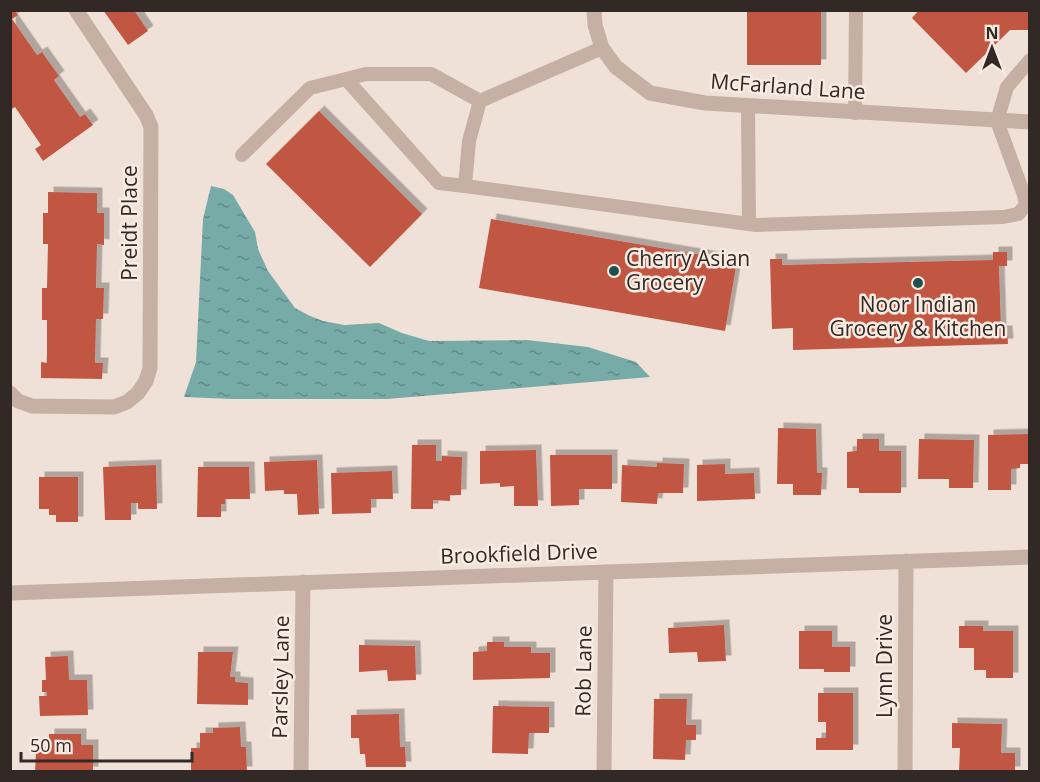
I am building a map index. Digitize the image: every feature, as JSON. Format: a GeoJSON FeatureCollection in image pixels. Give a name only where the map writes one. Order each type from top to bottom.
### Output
{"type":"FeatureCollection","features":[{"type":"Feature","properties":{"kind":"street","name":"Preidt Place"},"geometry":{"type":"LineString","coordinates":[[10,393],[18,401],[32,406],[114,407],[127,402],[138,393],[149,374],[152,132],[146,115],[76,10]]}},
{"type":"Feature","properties":{"kind":"street","name":"McFarland Lane"},"geometry":{"type":"LineString","coordinates":[[594,10],[595,25],[602,48],[616,68],[650,93],[705,103],[1029,122]]}},
{"type":"Feature","properties":{"kind":"street","name":"Brookfield Drive"},"geometry":{"type":"LineString","coordinates":[[10,593],[1029,557]]}},
{"type":"Feature","properties":{"kind":"street","name":"Lynn Drive"},"geometry":{"type":"LineString","coordinates":[[905,771],[906,561]]}},
{"type":"Feature","properties":{"kind":"street","name":"Rob Lane"},"geometry":{"type":"LineString","coordinates":[[604,771],[606,572]]}},
{"type":"Feature","properties":{"kind":"street","name":"Parsley Lane"},"geometry":{"type":"LineString","coordinates":[[302,771],[303,582]]}},
{"type":"Feature","properties":{"kind":"lane"},"geometry":{"type":"LineString","coordinates":[[855,113],[856,10]]}},
{"type":"Feature","properties":{"kind":"lane"},"geometry":{"type":"LineString","coordinates":[[480,101],[602,48]]}},
{"type":"Feature","properties":{"kind":"lane"},"geometry":{"type":"LineString","coordinates":[[346,79],[439,183],[749,224],[1003,217],[1018,214],[1026,205],[997,121],[1007,87],[1029,60]]}},
{"type":"Feature","properties":{"kind":"lane"},"geometry":{"type":"LineString","coordinates":[[242,155],[310,87],[366,74],[431,74],[480,101]]}},
{"type":"Feature","properties":{"kind":"lane"},"geometry":{"type":"LineString","coordinates":[[465,186],[469,141],[480,101]]}},
{"type":"Feature","properties":{"kind":"lane"},"geometry":{"type":"LineString","coordinates":[[748,106],[749,224]]}},
{"type":"Feature","properties":{"kind":"water"},"geometry":{"type":"Polygon","coordinates":[[[211,186],[224,189],[233,195],[255,232],[258,249],[268,271],[295,308],[310,316],[344,325],[379,323],[429,341],[527,340],[588,347],[636,362],[650,377],[387,399],[184,397],[196,362],[203,219],[211,186]]]}},
{"type":"Feature","properties":{"kind":"building"},"geometry":{"type":"Polygon","coordinates":[[[10,10],[14,10],[18,15],[12,19],[37,55],[42,52],[59,76],[54,80],[80,117],[85,114],[93,125],[43,161],[35,149],[41,145],[15,107],[10,110],[10,10]]]}},
{"type":"Feature","properties":{"kind":"building"},"geometry":{"type":"Polygon","coordinates":[[[103,10],[134,10],[148,31],[128,45],[103,10]]]}},
{"type":"Feature","properties":{"kind":"building"},"geometry":{"type":"Polygon","coordinates":[[[747,10],[821,10],[821,65],[747,65],[747,10]]]}},
{"type":"Feature","properties":{"kind":"building"},"geometry":{"type":"Polygon","coordinates":[[[919,10],[1030,10],[1030,30],[1010,30],[966,73],[912,18],[919,10]]]}},
{"type":"Feature","properties":{"kind":"building"},"geometry":{"type":"Polygon","coordinates":[[[319,111],[422,214],[370,267],[266,164],[319,111]]]}},
{"type":"Feature","properties":{"kind":"building"},"geometry":{"type":"Polygon","coordinates":[[[48,192],[97,193],[97,213],[104,213],[104,245],[97,244],[96,288],[104,288],[103,319],[96,319],[95,363],[103,363],[102,379],[41,378],[41,362],[47,363],[47,320],[42,320],[42,288],[47,288],[48,244],[43,244],[43,213],[48,213],[48,192]]]}},
{"type":"Feature","properties":{"kind":"building"},"geometry":{"type":"Polygon","coordinates":[[[491,219],[737,261],[725,331],[479,288],[491,219]]]}},
{"type":"Feature","properties":{"kind":"building"},"geometry":{"type":"Polygon","coordinates":[[[993,252],[1007,252],[1007,266],[999,266],[1001,331],[1007,331],[1008,344],[793,350],[793,328],[772,329],[770,259],[782,259],[782,265],[993,260],[993,252]]]}},
{"type":"Feature","properties":{"kind":"building"},"geometry":{"type":"Polygon","coordinates":[[[778,428],[816,429],[817,473],[822,473],[821,495],[793,495],[793,484],[777,484],[778,428]]]}},
{"type":"Feature","properties":{"kind":"building"},"geometry":{"type":"Polygon","coordinates":[[[1030,434],[1030,464],[1020,464],[1020,468],[1011,469],[1011,490],[988,490],[988,435],[1030,434]]]}},
{"type":"Feature","properties":{"kind":"building"},"geometry":{"type":"Polygon","coordinates":[[[857,439],[879,439],[879,451],[901,451],[901,493],[859,493],[859,488],[847,488],[847,452],[857,451],[857,439]]]}},
{"type":"Feature","properties":{"kind":"building"},"geometry":{"type":"Polygon","coordinates":[[[919,439],[974,440],[973,488],[949,488],[949,479],[918,479],[919,439]]]}},
{"type":"Feature","properties":{"kind":"building"},"geometry":{"type":"Polygon","coordinates":[[[412,445],[436,445],[436,461],[442,461],[442,456],[462,457],[461,495],[450,495],[450,501],[433,500],[433,509],[411,509],[412,445]]]}},
{"type":"Feature","properties":{"kind":"building"},"geometry":{"type":"Polygon","coordinates":[[[536,450],[538,506],[514,506],[514,486],[500,487],[500,483],[480,484],[480,451],[536,450]]]}},
{"type":"Feature","properties":{"kind":"building"},"geometry":{"type":"Polygon","coordinates":[[[550,455],[612,455],[612,489],[579,489],[579,505],[551,506],[550,455]]]}},
{"type":"Feature","properties":{"kind":"building"},"geometry":{"type":"Polygon","coordinates":[[[317,460],[319,514],[298,515],[297,494],[284,494],[284,490],[265,491],[264,462],[317,460]]]}},
{"type":"Feature","properties":{"kind":"building"},"geometry":{"type":"Polygon","coordinates":[[[657,463],[684,464],[683,493],[658,493],[657,504],[621,502],[622,465],[657,467],[657,463]]]}},
{"type":"Feature","properties":{"kind":"building"},"geometry":{"type":"Polygon","coordinates":[[[725,464],[725,474],[754,473],[755,499],[697,501],[697,465],[725,464]]]}},
{"type":"Feature","properties":{"kind":"building"},"geometry":{"type":"Polygon","coordinates":[[[156,465],[157,509],[138,509],[138,503],[131,503],[131,520],[105,520],[103,467],[156,465]]]}},
{"type":"Feature","properties":{"kind":"building"},"geometry":{"type":"Polygon","coordinates":[[[198,467],[249,467],[250,499],[225,499],[225,504],[221,504],[221,517],[197,517],[198,467]]]}},
{"type":"Feature","properties":{"kind":"building"},"geometry":{"type":"Polygon","coordinates":[[[392,471],[393,499],[371,499],[371,513],[332,514],[331,473],[392,471]]]}},
{"type":"Feature","properties":{"kind":"building"},"geometry":{"type":"Polygon","coordinates":[[[39,477],[78,477],[78,522],[56,522],[56,515],[49,515],[49,509],[39,509],[39,477]]]}},
{"type":"Feature","properties":{"kind":"building"},"geometry":{"type":"Polygon","coordinates":[[[724,625],[726,661],[698,662],[697,652],[669,653],[668,628],[724,625]]]}},
{"type":"Feature","properties":{"kind":"building"},"geometry":{"type":"Polygon","coordinates":[[[959,626],[983,626],[983,631],[1013,631],[1013,678],[986,678],[986,670],[974,670],[974,648],[959,648],[959,626]]]}},
{"type":"Feature","properties":{"kind":"building"},"geometry":{"type":"Polygon","coordinates":[[[799,631],[832,631],[832,647],[850,647],[850,672],[799,669],[799,631]]]}},
{"type":"Feature","properties":{"kind":"building"},"geometry":{"type":"Polygon","coordinates":[[[487,642],[504,642],[504,647],[531,647],[531,653],[550,653],[550,678],[473,680],[473,652],[487,651],[487,642]]]}},
{"type":"Feature","properties":{"kind":"building"},"geometry":{"type":"Polygon","coordinates":[[[359,645],[415,646],[416,680],[388,681],[387,670],[359,672],[359,645]]]}},
{"type":"Feature","properties":{"kind":"building"},"geometry":{"type":"Polygon","coordinates":[[[198,652],[233,652],[230,677],[235,677],[235,682],[248,683],[248,705],[197,704],[198,652]]]}},
{"type":"Feature","properties":{"kind":"building"},"geometry":{"type":"Polygon","coordinates":[[[68,656],[69,680],[87,680],[88,715],[40,716],[39,696],[47,696],[47,692],[42,692],[42,680],[46,680],[45,657],[68,656]]]}},
{"type":"Feature","properties":{"kind":"building"},"geometry":{"type":"Polygon","coordinates":[[[818,693],[853,693],[853,750],[816,750],[816,738],[826,738],[826,722],[818,722],[818,693]]]}},
{"type":"Feature","properties":{"kind":"building"},"geometry":{"type":"Polygon","coordinates":[[[654,699],[687,699],[686,725],[696,725],[696,740],[686,740],[685,760],[653,759],[654,699]]]}},
{"type":"Feature","properties":{"kind":"building"},"geometry":{"type":"Polygon","coordinates":[[[493,706],[549,707],[549,733],[529,733],[528,754],[492,753],[493,706]]]}},
{"type":"Feature","properties":{"kind":"building"},"geometry":{"type":"Polygon","coordinates":[[[399,714],[400,747],[405,747],[406,767],[366,767],[365,754],[360,754],[359,738],[351,738],[351,715],[399,714]]]}},
{"type":"Feature","properties":{"kind":"building"},"geometry":{"type":"Polygon","coordinates":[[[952,723],[1002,724],[1001,753],[1015,753],[1015,772],[959,772],[960,748],[952,748],[952,723]]]}},
{"type":"Feature","properties":{"kind":"building"},"geometry":{"type":"Polygon","coordinates":[[[240,727],[241,747],[246,747],[247,772],[191,772],[191,748],[200,748],[200,733],[213,733],[213,728],[240,727]]]}},
{"type":"Feature","properties":{"kind":"building"},"geometry":{"type":"Polygon","coordinates":[[[49,734],[81,734],[81,745],[93,745],[93,772],[35,772],[36,752],[49,752],[49,734]]]}},
{"type":"Feature","properties":{"kind":"place","name":"Cherry Asian Grocery"},"geometry":{"type":"Point","coordinates":[614,271]}},
{"type":"Feature","properties":{"kind":"place","name":"Noor Indian Grocery & Kitchen"},"geometry":{"type":"Point","coordinates":[918,283]}}]}
